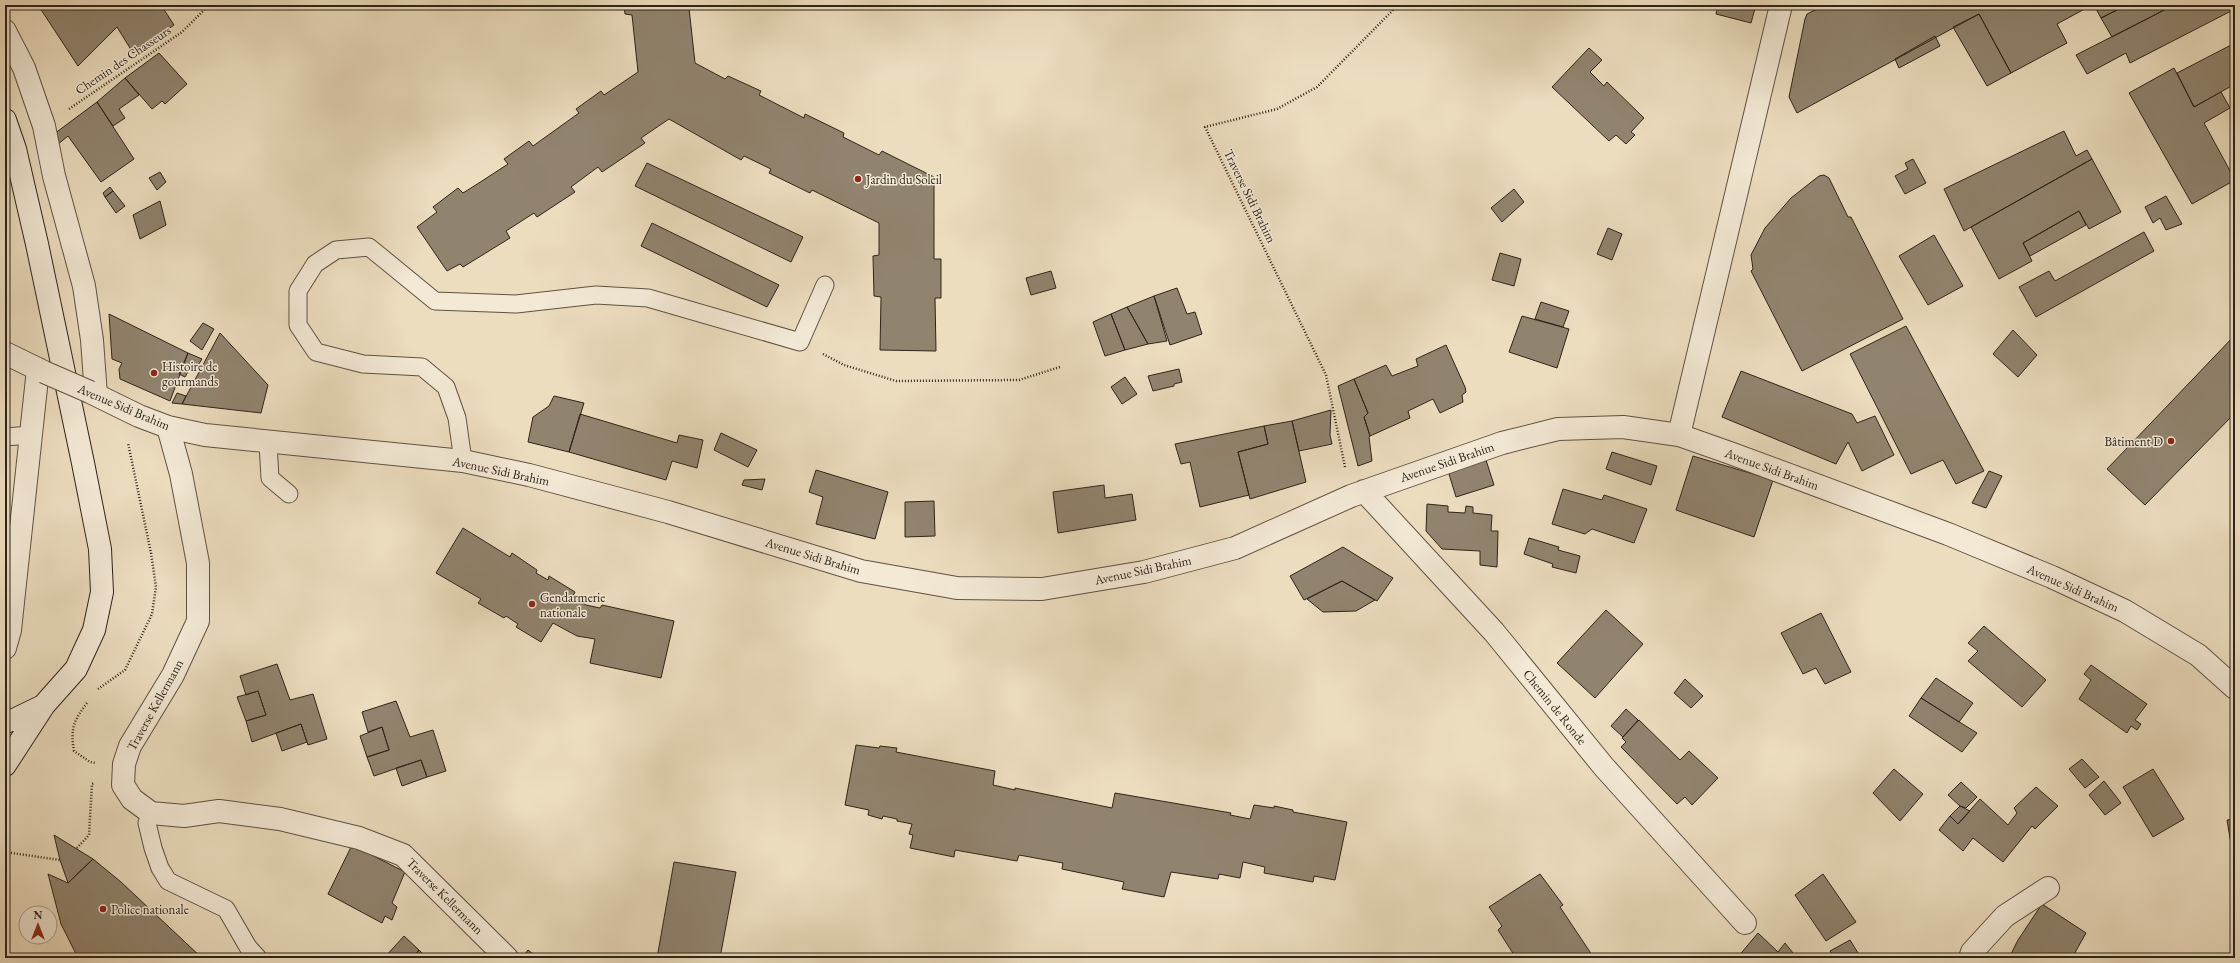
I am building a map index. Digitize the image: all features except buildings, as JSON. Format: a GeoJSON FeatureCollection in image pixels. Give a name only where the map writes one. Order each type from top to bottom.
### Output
{"type":"FeatureCollection","features":[{"type":"Feature","properties":{"kind":"street"},"geometry":{"type":"LineString","coordinates":[[1679,436],[1781,5]]}},
{"type":"Feature","properties":{"kind":"street"},"geometry":{"type":"LineString","coordinates":[[5,31],[24,68],[44,126],[54,176],[84,286],[92,340],[93,394]]}},
{"type":"Feature","properties":{"kind":"street"},"geometry":{"type":"LineString","coordinates":[[5,120],[15,149],[37,244],[100,549],[102,592],[94,630],[76,669],[44,705],[5,765]]}},
{"type":"Feature","properties":{"kind":"street"},"geometry":{"type":"LineString","coordinates":[[5,648],[10,630],[34,409],[28,364]]}},
{"type":"Feature","properties":{"kind":"street","name":"Avenue Sidi Brahim"},"geometry":{"type":"LineString","coordinates":[[28,364],[139,416],[168,427],[204,435],[268,443],[464,461],[529,475],[668,512],[861,572],[957,588],[1042,589],[1144,572],[1235,548],[1358,494],[1502,443],[1558,429],[1623,427],[1679,436],[1833,490],[2052,577],[2125,611],[2198,655],[2235,688]]}},
{"type":"Feature","properties":{"kind":"street","name":"Traverse Kellermann"},"geometry":{"type":"LineString","coordinates":[[168,427],[181,474],[198,563],[198,621],[173,675],[130,746],[124,764],[124,785],[132,799],[151,812],[184,816],[219,811],[280,819],[359,838],[403,855],[507,958]]}},
{"type":"Feature","properties":{"kind":"street","name":"Chemin de Ronde"},"geometry":{"type":"LineString","coordinates":[[1358,494],[1494,632],[1604,767],[1745,923]]}},
{"type":"Feature","properties":{"kind":"street"},"geometry":{"type":"LineString","coordinates":[[5,722],[16,719],[44,705]]}},
{"type":"Feature","properties":{"kind":"street"},"geometry":{"type":"LineString","coordinates":[[1970,958],[1972,952],[2005,916],[2048,888]]}},
{"type":"Feature","properties":{"kind":"lane"},"geometry":{"type":"LineString","coordinates":[[464,461],[457,418],[446,387],[422,368],[363,364],[316,352],[298,326],[298,291],[314,264],[336,250],[369,247],[435,301],[516,304],[596,295],[648,298],[800,342],[825,285]]}},
{"type":"Feature","properties":{"kind":"lane"},"geometry":{"type":"LineString","coordinates":[[5,437],[31,435]]}},
{"type":"Feature","properties":{"kind":"lane"},"geometry":{"type":"LineString","coordinates":[[268,443],[270,478],[289,494]]}},
{"type":"Feature","properties":{"kind":"lane"},"geometry":{"type":"LineString","coordinates":[[151,812],[147,823],[153,848],[160,868],[168,880],[226,909],[248,947],[258,958]]}},
{"type":"Feature","properties":{"kind":"path","name":"Chemin des Chasseurs"},"geometry":{"type":"LineString","coordinates":[[44,126],[182,32],[210,5]]}},
{"type":"Feature","properties":{"kind":"path","name":"Traverse Sidi Brahim"},"geometry":{"type":"LineString","coordinates":[[1358,494],[1326,375],[1205,127],[1277,109],[1317,87],[1398,5]]}},
{"type":"Feature","properties":{"kind":"path"},"geometry":{"type":"LineString","coordinates":[[800,342],[844,365],[896,381],[1019,380],[1060,368]]}},
{"type":"Feature","properties":{"kind":"path"},"geometry":{"type":"LineString","coordinates":[[77,848],[89,835],[92,784]]}},
{"type":"Feature","properties":{"kind":"path"},"geometry":{"type":"LineString","coordinates":[[5,852],[60,860]]}},
{"type":"Feature","properties":{"kind":"place","name":"Jardin du Soleil"},"geometry":{"type":"Point","coordinates":[858,179]}},
{"type":"Feature","properties":{"kind":"place","name":"Histoire de gourmands"},"geometry":{"type":"Point","coordinates":[154,373]}},
{"type":"Feature","properties":{"kind":"place","name":"Bâtiment D"},"geometry":{"type":"Point","coordinates":[2171,441]}},
{"type":"Feature","properties":{"kind":"place","name":"Gendarmerie nationale"},"geometry":{"type":"Point","coordinates":[532,604]}},
{"type":"Feature","properties":{"kind":"place","name":"Police nationale"},"geometry":{"type":"Point","coordinates":[103,909]}}]}
